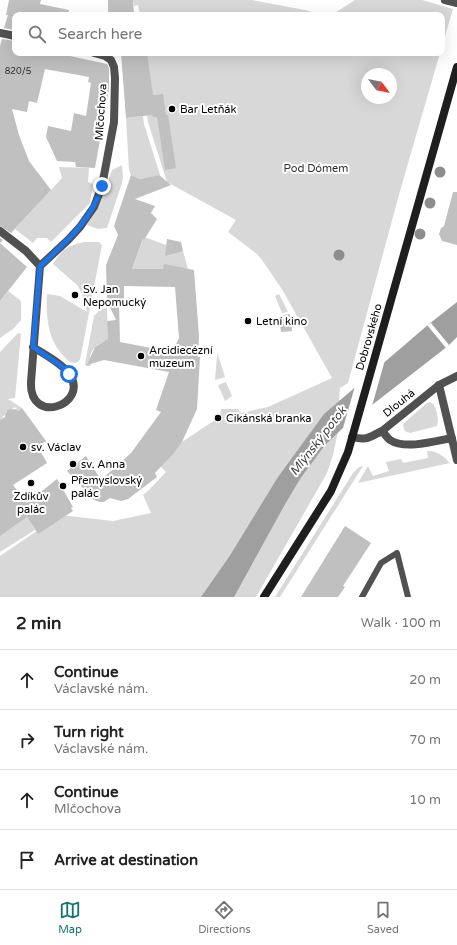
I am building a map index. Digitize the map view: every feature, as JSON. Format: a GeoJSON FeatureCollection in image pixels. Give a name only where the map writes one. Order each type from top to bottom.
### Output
{"type":"FeatureCollection","features":[{"type":"Feature","properties":{"kind":"main road","name":"Dobrovského"},"geometry":{"type":"LineString","coordinates":[[264,597],[339,475],[352,437],[457,68]]}},
{"type":"Feature","properties":{"kind":"street"},"geometry":{"type":"LineString","coordinates":[[445,0],[457,3]]}},
{"type":"Feature","properties":{"kind":"street"},"geometry":{"type":"LineString","coordinates":[[0,33],[12,35]]}},
{"type":"Feature","properties":{"kind":"street","name":"Mlčochova"},"geometry":{"type":"LineString","coordinates":[[40,266],[80,227],[94,207],[104,178],[114,122],[115,78],[114,67],[111,60],[105,56]]}},
{"type":"Feature","properties":{"kind":"street"},"geometry":{"type":"LineString","coordinates":[[0,231],[26,252],[40,266],[33,347],[31,382],[32,394],[37,402],[44,406],[52,408],[61,406],[70,397],[73,386],[71,378],[65,369],[33,347]]}},
{"type":"Feature","properties":{"kind":"street","name":"Dlouhá"},"geometry":{"type":"LineString","coordinates":[[352,437],[365,439],[372,437],[382,431],[439,385],[457,376]]}},
{"type":"Feature","properties":{"kind":"street"},"geometry":{"type":"LineString","coordinates":[[439,385],[457,460]]}},
{"type":"Feature","properties":{"kind":"street"},"geometry":{"type":"LineString","coordinates":[[382,431],[389,439],[398,444],[411,445],[452,438]]}},
{"type":"Feature","properties":{"kind":"lane"},"geometry":{"type":"LineString","coordinates":[[362,597],[381,562],[397,553],[408,597]]}},
{"type":"Feature","properties":{"kind":"green space"},"geometry":{"type":"Polygon","coordinates":[[[133,0],[252,0],[313,12],[139,12],[138,5],[134,6],[133,0]]]}},
{"type":"Feature","properties":{"kind":"green space"},"geometry":{"type":"Polygon","coordinates":[[[355,0],[422,0],[453,9],[445,36],[445,12],[336,12],[355,0]]]}},
{"type":"Feature","properties":{"kind":"green space","name":"Pod Dómem"},"geometry":{"type":"Polygon","coordinates":[[[147,56],[439,56],[400,191],[348,383],[340,388],[339,399],[343,408],[333,455],[327,473],[256,597],[0,597],[0,556],[60,515],[113,521],[151,513],[143,495],[166,472],[160,466],[182,442],[220,418],[221,409],[238,409],[241,413],[268,407],[332,378],[283,291],[262,260],[257,254],[228,232],[236,220],[167,182],[148,122],[146,104],[147,56]]]}},
{"type":"Feature","properties":{"kind":"green space"},"geometry":{"type":"Polygon","coordinates":[[[143,116],[144,124],[160,175],[140,179],[131,175],[129,170],[126,118],[143,116]]]}},
{"type":"Feature","properties":{"kind":"green space"},"geometry":{"type":"Polygon","coordinates":[[[122,165],[122,183],[107,228],[98,229],[87,225],[98,208],[112,170],[122,165]]]}},
{"type":"Feature","properties":{"kind":"green space"},"geometry":{"type":"Polygon","coordinates":[[[59,167],[89,168],[88,182],[93,184],[90,203],[51,242],[47,238],[37,238],[33,243],[15,229],[62,178],[59,167]]]}},
{"type":"Feature","properties":{"kind":"green space"},"geometry":{"type":"Polygon","coordinates":[[[144,237],[183,251],[188,269],[132,269],[144,237]]]}},
{"type":"Feature","properties":{"kind":"green space"},"geometry":{"type":"Polygon","coordinates":[[[84,242],[99,242],[102,245],[80,360],[76,363],[69,361],[61,353],[53,340],[48,325],[47,294],[60,296],[87,312],[78,286],[53,264],[59,255],[66,249],[84,242]]]}},
{"type":"Feature","properties":{"kind":"green space"},"geometry":{"type":"Polygon","coordinates":[[[8,291],[21,301],[21,320],[13,329],[0,338],[0,301],[8,291]]]}},
{"type":"Feature","properties":{"kind":"green space"},"geometry":{"type":"Polygon","coordinates":[[[279,294],[288,312],[282,313],[275,296],[279,294]]]}},
{"type":"Feature","properties":{"kind":"green space"},"geometry":{"type":"Polygon","coordinates":[[[107,308],[108,341],[99,344],[93,349],[90,357],[91,366],[86,366],[85,364],[94,316],[101,309],[107,308]]]}},
{"type":"Feature","properties":{"kind":"green space"},"geometry":{"type":"Polygon","coordinates":[[[18,333],[21,334],[15,398],[8,399],[22,408],[18,411],[15,407],[12,409],[13,411],[6,411],[7,414],[6,416],[5,415],[2,417],[3,418],[0,424],[0,352],[18,333]]]}},
{"type":"Feature","properties":{"kind":"green space"},"geometry":{"type":"Polygon","coordinates":[[[217,352],[225,377],[215,380],[217,356],[217,352]]]}},
{"type":"Feature","properties":{"kind":"green space"},"geometry":{"type":"Polygon","coordinates":[[[226,382],[232,396],[225,401],[218,385],[226,382]]]}},
{"type":"Feature","properties":{"kind":"green space"},"geometry":{"type":"Polygon","coordinates":[[[430,402],[433,404],[437,412],[437,426],[410,433],[405,431],[403,426],[404,423],[430,402]]]}},
{"type":"Feature","properties":{"kind":"green space"},"geometry":{"type":"Polygon","coordinates":[[[427,451],[434,451],[440,454],[450,463],[358,483],[368,466],[373,476],[389,471],[386,462],[401,459],[403,463],[428,458],[427,451]]]}},
{"type":"Feature","properties":{"kind":"green space"},"geometry":{"type":"Polygon","coordinates":[[[363,466],[280,597],[275,597],[353,473],[359,467],[363,466]]]}},
{"type":"Feature","properties":{"kind":"green space"},"geometry":{"type":"Polygon","coordinates":[[[27,517],[35,530],[0,552],[0,535],[27,517]]]}},
{"type":"Feature","properties":{"kind":"water","name":"Mlýnský potok"},"geometry":{"type":"Polygon","coordinates":[[[457,302],[457,337],[448,346],[345,426],[325,445],[300,479],[234,597],[201,597],[229,557],[278,477],[324,414],[429,324],[457,302]]]}},
{"type":"Feature","properties":{"kind":"pier"},"geometry":{"type":"Polygon","coordinates":[[[431,323],[449,345],[446,348],[427,325],[431,323]]]}},
{"type":"Feature","properties":{"kind":"pier"},"geometry":{"type":"Polygon","coordinates":[[[385,360],[372,406],[343,428],[355,386],[385,360]]]}},
{"type":"Feature","properties":{"kind":"building"},"geometry":{"type":"Polygon","coordinates":[[[9,0],[41,0],[40,4],[69,10],[69,12],[12,12],[12,29],[4,28],[8,15],[6,15],[9,0]]]}},
{"type":"Feature","properties":{"kind":"building"},"geometry":{"type":"Polygon","coordinates":[[[108,0],[133,0],[134,12],[108,12],[108,0]]]}},
{"type":"Feature","properties":{"kind":"building"},"geometry":{"type":"Polygon","coordinates":[[[2,39],[12,41],[12,56],[70,56],[107,64],[109,68],[109,89],[95,168],[76,167],[75,162],[57,161],[46,137],[48,126],[71,131],[74,113],[86,116],[91,83],[88,82],[89,77],[45,69],[37,103],[29,101],[27,112],[12,109],[19,135],[29,161],[51,190],[11,233],[0,226],[0,46],[2,39]]]}},
{"type":"Feature","properties":{"kind":"building"},"geometry":{"type":"Polygon","coordinates":[[[121,56],[147,56],[153,95],[163,94],[166,115],[168,115],[176,168],[165,170],[157,117],[153,117],[152,115],[126,118],[121,56]]]}},
{"type":"Feature","properties":{"kind":"building"},"geometry":{"type":"Polygon","coordinates":[[[131,175],[140,179],[159,175],[171,185],[135,199],[155,206],[151,213],[157,219],[144,240],[143,239],[132,269],[163,269],[164,264],[194,270],[199,336],[198,357],[200,357],[197,409],[182,442],[155,473],[157,477],[128,499],[121,501],[110,498],[104,502],[100,502],[94,500],[67,471],[86,456],[101,480],[131,453],[161,412],[156,410],[169,372],[104,360],[87,365],[95,347],[108,339],[107,321],[116,320],[107,301],[106,265],[118,235],[114,226],[131,175]],[[124,286],[124,301],[119,301],[120,342],[172,352],[179,338],[175,287],[124,286]]]}},
{"type":"Feature","properties":{"kind":"building"},"geometry":{"type":"Polygon","coordinates":[[[453,192],[457,192],[457,245],[442,241],[439,234],[441,228],[444,226],[453,192]]]}},
{"type":"Feature","properties":{"kind":"building"},"geometry":{"type":"Polygon","coordinates":[[[167,239],[181,242],[183,251],[165,256],[167,239]]]}},
{"type":"Feature","properties":{"kind":"building"},"geometry":{"type":"Polygon","coordinates":[[[0,243],[27,267],[0,301],[0,243]]]}},
{"type":"Feature","properties":{"kind":"building"},"geometry":{"type":"Polygon","coordinates":[[[290,314],[292,331],[281,332],[279,316],[290,314]]]}},
{"type":"Feature","properties":{"kind":"building"},"geometry":{"type":"Polygon","coordinates":[[[22,408],[46,441],[38,447],[47,463],[13,485],[27,503],[57,479],[73,507],[71,508],[73,511],[38,534],[27,517],[0,536],[0,420],[5,417],[7,410],[16,409],[18,411],[22,408]]]}},
{"type":"Feature","properties":{"kind":"building"},"geometry":{"type":"Polygon","coordinates":[[[345,526],[371,543],[343,586],[345,587],[338,597],[301,597],[345,526]]]}},
{"type":"Feature","properties":{"kind":"place","name":"Bar Letňák"},"geometry":{"type":"Point","coordinates":[172,109]}},
{"type":"Feature","properties":{"kind":"place","name":"Sv. Jan Nepomucký"},"geometry":{"type":"Point","coordinates":[75,295]}},
{"type":"Feature","properties":{"kind":"place","name":"Letní kino"},"geometry":{"type":"Point","coordinates":[248,321]}},
{"type":"Feature","properties":{"kind":"place","name":"Arcidiecézní muzeum"},"geometry":{"type":"Point","coordinates":[141,356]}},
{"type":"Feature","properties":{"kind":"place","name":"Cikánská branka"},"geometry":{"type":"Point","coordinates":[218,418]}},
{"type":"Feature","properties":{"kind":"place","name":"sv. Václav"},"geometry":{"type":"Point","coordinates":[23,447]}},
{"type":"Feature","properties":{"kind":"place","name":"sv. Anna"},"geometry":{"type":"Point","coordinates":[73,464]}},
{"type":"Feature","properties":{"kind":"place","name":"Zdíkův palác"},"geometry":{"type":"Point","coordinates":[31,483]}},
{"type":"Feature","properties":{"kind":"place","name":"Přemyslovský palác"},"geometry":{"type":"Point","coordinates":[63,486]}},
{"type":"Feature","properties":{"kind":"route"},"geometry":{"type":"LineString","coordinates":[[69,374],[60,365],[33,347],[40,266],[68,240],[89,216],[102,186]]}}]}
